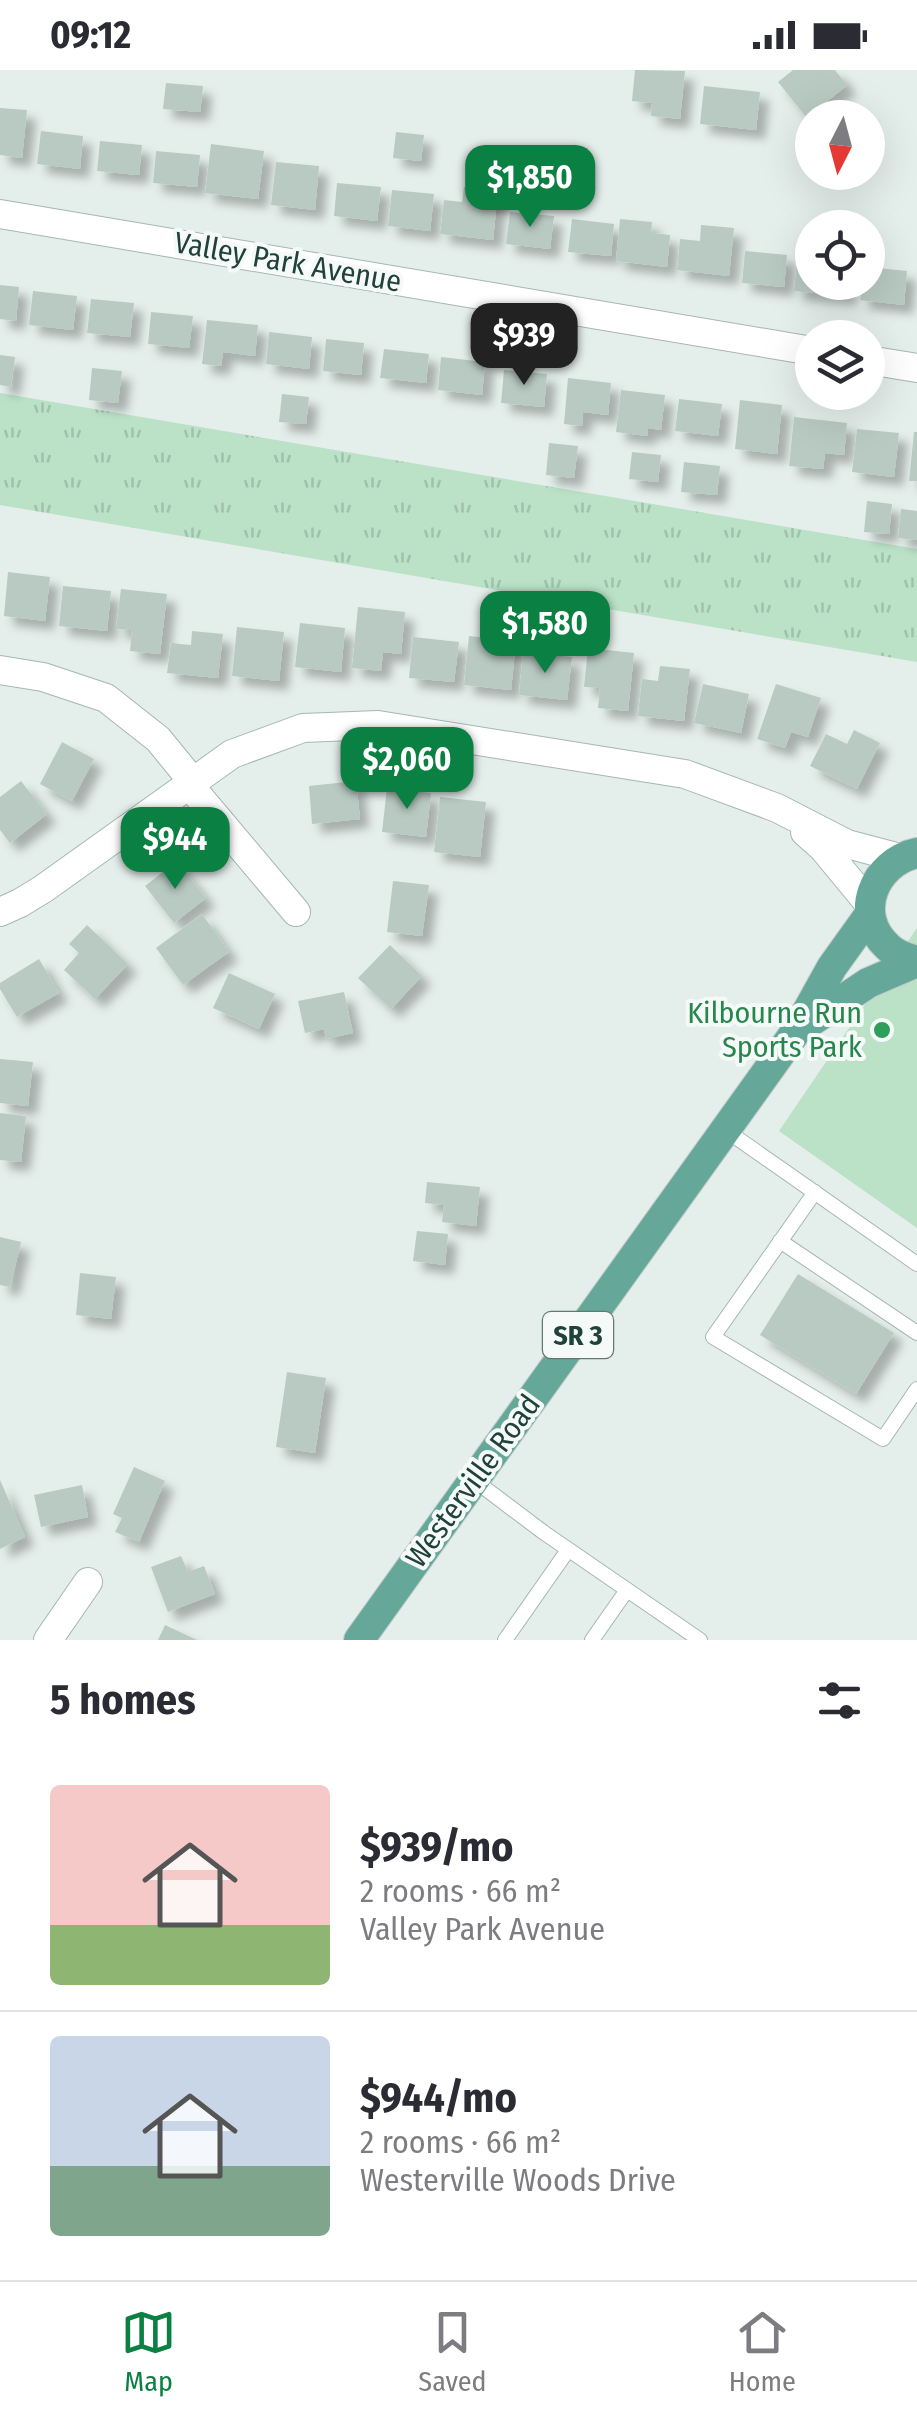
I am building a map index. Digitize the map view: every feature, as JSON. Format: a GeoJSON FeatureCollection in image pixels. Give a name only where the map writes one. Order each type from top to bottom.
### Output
{"type":"FeatureCollection","features":[{"type":"Feature","properties":{"kind":"main road","name":"Westerville Road"},"geometry":{"type":"LineString","coordinates":[[912,853],[888,866],[878,878],[870,910],[876,931],[886,946],[917,962]]}},
{"type":"Feature","properties":{"kind":"main road","name":"Westerville Road"},"geometry":{"type":"LineString","coordinates":[[360,1640],[798,1030],[832,967],[870,910]]}},
{"type":"Feature","properties":{"kind":"main road","name":"Westerville Road"},"geometry":{"type":"LineString","coordinates":[[798,1030],[868,983],[917,962]]}},
{"type":"Feature","properties":{"kind":"street","name":"Valley Park Avenue"},"geometry":{"type":"LineString","coordinates":[[0,214],[795,347]]}},
{"type":"Feature","properties":{"kind":"street"},"geometry":{"type":"LineString","coordinates":[[885,363],[917,368]]}},
{"type":"Feature","properties":{"kind":"street"},"geometry":{"type":"LineString","coordinates":[[0,670],[43,678],[106,698],[158,739],[186,772],[194,792],[296,912]]}},
{"type":"Feature","properties":{"kind":"street"},"geometry":{"type":"LineString","coordinates":[[0,912],[43,889],[232,754],[303,728],[378,725],[686,774],[777,808],[848,844],[912,853]]}},
{"type":"Feature","properties":{"kind":"street"},"geometry":{"type":"LineString","coordinates":[[777,808],[823,848],[870,910]]}},
{"type":"Feature","properties":{"kind":"street"},"geometry":{"type":"LineString","coordinates":[[48,1640],[88,1582]]}},
{"type":"Feature","properties":{"kind":"lane"},"geometry":{"type":"LineString","coordinates":[[726,1131],[917,1264]]}},
{"type":"Feature","properties":{"kind":"lane"},"geometry":{"type":"LineString","coordinates":[[815,1192],[712,1337],[883,1439],[917,1389]]}},
{"type":"Feature","properties":{"kind":"lane"},"geometry":{"type":"LineString","coordinates":[[780,1241],[917,1333]]}},
{"type":"Feature","properties":{"kind":"lane"},"geometry":{"type":"LineString","coordinates":[[474,1480],[700,1640]]}},
{"type":"Feature","properties":{"kind":"lane"},"geometry":{"type":"LineString","coordinates":[[504,1640],[568,1550]]}},
{"type":"Feature","properties":{"kind":"lane"},"geometry":{"type":"LineString","coordinates":[[592,1640],[628,1590]]}},
{"type":"Feature","properties":{"kind":"green space"},"geometry":{"type":"Polygon","coordinates":[[[0,393],[917,549],[917,662],[0,505],[0,393]]]}},
{"type":"Feature","properties":{"kind":"green space","name":"Kilbourne Run Sports Park"},"geometry":{"type":"Polygon","coordinates":[[[917,928],[917,1228],[779,1131],[917,928]]]}},
{"type":"Feature","properties":{"kind":"building"},"geometry":{"type":"Polygon","coordinates":[[[635,70],[685,71],[680,119],[651,116],[652,103],[632,101],[635,70]]]}},
{"type":"Feature","properties":{"kind":"building"},"geometry":{"type":"Polygon","coordinates":[[[793,70],[835,70],[847,85],[829,100],[795,100],[795,103],[778,82],[793,70]]]}},
{"type":"Feature","properties":{"kind":"building"},"geometry":{"type":"Polygon","coordinates":[[[166,83],[203,86],[200,112],[163,109],[166,83]]]}},
{"type":"Feature","properties":{"kind":"building"},"geometry":{"type":"Polygon","coordinates":[[[704,86],[760,92],[756,130],[700,124],[704,86]]]}},
{"type":"Feature","properties":{"kind":"building"},"geometry":{"type":"Polygon","coordinates":[[[0,108],[27,110],[22,158],[0,155],[0,108]]]}},
{"type":"Feature","properties":{"kind":"building"},"geometry":{"type":"Polygon","coordinates":[[[41,131],[83,136],[80,169],[37,164],[41,131]]]}},
{"type":"Feature","properties":{"kind":"building"},"geometry":{"type":"Polygon","coordinates":[[[396,132],[424,135],[421,161],[393,158],[396,132]]]}},
{"type":"Feature","properties":{"kind":"building"},"geometry":{"type":"Polygon","coordinates":[[[100,141],[142,145],[139,175],[97,171],[100,141]]]}},
{"type":"Feature","properties":{"kind":"building"},"geometry":{"type":"Polygon","coordinates":[[[211,144],[264,151],[258,199],[205,193],[211,144]]]}},
{"type":"Feature","properties":{"kind":"building"},"geometry":{"type":"Polygon","coordinates":[[[156,151],[200,155],[197,187],[153,183],[156,151]]]}},
{"type":"Feature","properties":{"kind":"building"},"geometry":{"type":"Polygon","coordinates":[[[276,162],[319,166],[315,210],[271,205],[276,162]]]}},
{"type":"Feature","properties":{"kind":"building"},"geometry":{"type":"Polygon","coordinates":[[[337,183],[381,187],[377,221],[334,216],[337,183]]]}},
{"type":"Feature","properties":{"kind":"building"},"geometry":{"type":"Polygon","coordinates":[[[464,187],[498,191],[493,240],[440,234],[444,200],[462,202],[464,187]]]}},
{"type":"Feature","properties":{"kind":"building"},"geometry":{"type":"Polygon","coordinates":[[[392,190],[434,194],[430,231],[388,226],[392,190]]]}},
{"type":"Feature","properties":{"kind":"building"},"geometry":{"type":"Polygon","coordinates":[[[510,212],[554,216],[550,249],[506,244],[510,212]]]}},
{"type":"Feature","properties":{"kind":"building"},"geometry":{"type":"Polygon","coordinates":[[[572,219],[614,224],[611,256],[568,252],[572,219]]]}},
{"type":"Feature","properties":{"kind":"building"},"geometry":{"type":"Polygon","coordinates":[[[620,219],[652,222],[651,233],[670,235],[667,267],[616,261],[620,219]]]}},
{"type":"Feature","properties":{"kind":"building"},"geometry":{"type":"Polygon","coordinates":[[[701,225],[734,228],[729,276],[677,270],[680,239],[700,241],[701,225]]]}},
{"type":"Feature","properties":{"kind":"building"},"geometry":{"type":"Polygon","coordinates":[[[745,251],[787,255],[784,287],[742,283],[745,251]]]}},
{"type":"Feature","properties":{"kind":"building"},"geometry":{"type":"Polygon","coordinates":[[[885,269],[907,271],[904,305],[860,300],[885,300],[885,269]]]}},
{"type":"Feature","properties":{"kind":"building"},"geometry":{"type":"Polygon","coordinates":[[[0,285],[19,287],[16,321],[0,319],[0,285]]]}},
{"type":"Feature","properties":{"kind":"building"},"geometry":{"type":"Polygon","coordinates":[[[33,291],[77,296],[73,330],[29,325],[33,291]]]}},
{"type":"Feature","properties":{"kind":"building"},"geometry":{"type":"Polygon","coordinates":[[[91,299],[134,303],[130,337],[87,333],[91,299]]]}},
{"type":"Feature","properties":{"kind":"building"},"geometry":{"type":"Polygon","coordinates":[[[151,312],[193,316],[189,348],[148,344],[151,312]]]}},
{"type":"Feature","properties":{"kind":"building"},"geometry":{"type":"Polygon","coordinates":[[[207,320],[258,325],[255,356],[223,352],[221,366],[202,364],[207,320]]]}},
{"type":"Feature","properties":{"kind":"building"},"geometry":{"type":"Polygon","coordinates":[[[269,332],[312,337],[309,369],[266,364],[269,332]]]}},
{"type":"Feature","properties":{"kind":"building"},"geometry":{"type":"Polygon","coordinates":[[[326,339],[364,343],[361,375],[323,371],[326,339]]]}},
{"type":"Feature","properties":{"kind":"building"},"geometry":{"type":"Polygon","coordinates":[[[384,349],[429,354],[426,383],[380,378],[384,349]]]}},
{"type":"Feature","properties":{"kind":"building"},"geometry":{"type":"Polygon","coordinates":[[[0,355],[15,357],[11,387],[0,385],[0,355]]]}},
{"type":"Feature","properties":{"kind":"building"},"geometry":{"type":"Polygon","coordinates":[[[441,357],[485,362],[482,395],[438,390],[441,357]]]}},
{"type":"Feature","properties":{"kind":"building"},"geometry":{"type":"Polygon","coordinates":[[[92,368],[122,371],[118,403],[89,400],[92,368]]]}},
{"type":"Feature","properties":{"kind":"building"},"geometry":{"type":"Polygon","coordinates":[[[504,370],[547,374],[544,407],[501,403],[504,370]]]}},
{"type":"Feature","properties":{"kind":"building"},"geometry":{"type":"Polygon","coordinates":[[[568,378],[611,383],[608,415],[583,412],[582,426],[564,424],[568,378]]]}},
{"type":"Feature","properties":{"kind":"building"},"geometry":{"type":"Polygon","coordinates":[[[621,390],[665,395],[661,430],[648,428],[647,436],[616,432],[621,390]]]}},
{"type":"Feature","properties":{"kind":"building"},"geometry":{"type":"Polygon","coordinates":[[[282,394],[309,397],[306,424],[279,422],[282,394]]]}},
{"type":"Feature","properties":{"kind":"building"},"geometry":{"type":"Polygon","coordinates":[[[679,399],[722,404],[718,436],[675,431],[679,399]]]}},
{"type":"Feature","properties":{"kind":"building"},"geometry":{"type":"Polygon","coordinates":[[[740,400],[782,405],[777,454],[735,449],[740,400]]]}},
{"type":"Feature","properties":{"kind":"building"},"geometry":{"type":"Polygon","coordinates":[[[794,417],[847,423],[844,455],[825,453],[823,469],[789,466],[794,417]]]}},
{"type":"Feature","properties":{"kind":"building"},"geometry":{"type":"Polygon","coordinates":[[[857,429],[899,433],[894,477],[852,472],[857,429]]]}},
{"type":"Feature","properties":{"kind":"building"},"geometry":{"type":"Polygon","coordinates":[[[914,432],[917,481],[909,481],[914,432]]]}},
{"type":"Feature","properties":{"kind":"building"},"geometry":{"type":"Polygon","coordinates":[[[549,443],[578,446],[574,478],[546,475],[549,443]]]}},
{"type":"Feature","properties":{"kind":"building"},"geometry":{"type":"Polygon","coordinates":[[[632,452],[661,455],[658,482],[629,479],[632,452]]]}},
{"type":"Feature","properties":{"kind":"building"},"geometry":{"type":"Polygon","coordinates":[[[684,462],[720,466],[717,495],[681,492],[684,462]]]}},
{"type":"Feature","properties":{"kind":"building"},"geometry":{"type":"Polygon","coordinates":[[[867,501],[892,504],[889,534],[864,532],[867,501]]]}},
{"type":"Feature","properties":{"kind":"building"},"geometry":{"type":"Polygon","coordinates":[[[901,509],[917,511],[917,540],[898,538],[901,509]]]}},
{"type":"Feature","properties":{"kind":"building"},"geometry":{"type":"Polygon","coordinates":[[[8,572],[50,577],[45,621],[4,616],[8,572]]]}},
{"type":"Feature","properties":{"kind":"building"},"geometry":{"type":"Polygon","coordinates":[[[63,586],[111,591],[107,631],[59,626],[63,586]]]}},
{"type":"Feature","properties":{"kind":"building"},"geometry":{"type":"Polygon","coordinates":[[[121,589],[167,594],[160,654],[130,651],[132,630],[116,629],[121,589]]]}},
{"type":"Feature","properties":{"kind":"building"},"geometry":{"type":"Polygon","coordinates":[[[358,607],[405,612],[401,654],[383,652],[381,671],[352,668],[358,607]]]}},
{"type":"Feature","properties":{"kind":"building"},"geometry":{"type":"Polygon","coordinates":[[[300,623],[345,628],[341,672],[295,667],[300,623]]]}},
{"type":"Feature","properties":{"kind":"building"},"geometry":{"type":"Polygon","coordinates":[[[237,627],[284,632],[279,681],[232,676],[237,627]]]}},
{"type":"Feature","properties":{"kind":"building"},"geometry":{"type":"Polygon","coordinates":[[[192,631],[223,634],[218,678],[167,673],[171,643],[191,645],[192,631]]]}},
{"type":"Feature","properties":{"kind":"building"},"geometry":{"type":"Polygon","coordinates":[[[469,636],[516,641],[511,690],[464,685],[469,636]]]}},
{"type":"Feature","properties":{"kind":"building"},"geometry":{"type":"Polygon","coordinates":[[[413,637],[459,642],[454,682],[409,678],[413,637]]]}},
{"type":"Feature","properties":{"kind":"building"},"geometry":{"type":"Polygon","coordinates":[[[588,648],[634,653],[628,711],[598,708],[600,688],[584,687],[588,648]]]}},
{"type":"Feature","properties":{"kind":"building"},"geometry":{"type":"Polygon","coordinates":[[[523,652],[572,657],[567,700],[519,695],[523,652]]]}},
{"type":"Feature","properties":{"kind":"building"},"geometry":{"type":"Polygon","coordinates":[[[660,666],[690,669],[684,721],[638,716],[642,679],[658,681],[660,666]]]}},
{"type":"Feature","properties":{"kind":"building"},"geometry":{"type":"Polygon","coordinates":[[[703,684],[749,694],[741,733],[694,723],[703,684]]]}},
{"type":"Feature","properties":{"kind":"building"},"geometry":{"type":"Polygon","coordinates":[[[776,684],[821,698],[808,737],[791,732],[785,748],[757,739],[776,684]]]}},
{"type":"Feature","properties":{"kind":"building"},"geometry":{"type":"Polygon","coordinates":[[[854,730],[880,743],[857,789],[810,766],[826,734],[847,744],[854,730]]]}},
{"type":"Feature","properties":{"kind":"building"},"geometry":{"type":"Polygon","coordinates":[[[62,742],[94,759],[72,801],[40,784],[62,742]]]}},
{"type":"Feature","properties":{"kind":"building"},"geometry":{"type":"Polygon","coordinates":[[[21,781],[47,814],[10,843],[0,830],[0,797],[21,781]]]}},
{"type":"Feature","properties":{"kind":"building"},"geometry":{"type":"Polygon","coordinates":[[[356,781],[360,819],[312,824],[309,786],[356,781]]]}},
{"type":"Feature","properties":{"kind":"building"},"geometry":{"type":"Polygon","coordinates":[[[387,788],[431,793],[426,837],[382,832],[387,788]]]}},
{"type":"Feature","properties":{"kind":"building"},"geometry":{"type":"Polygon","coordinates":[[[440,797],[486,802],[480,857],[434,852],[440,797]]]}},
{"type":"Feature","properties":{"kind":"building"},"geometry":{"type":"Polygon","coordinates":[[[177,861],[206,898],[174,923],[145,886],[177,861]]]}},
{"type":"Feature","properties":{"kind":"building"},"geometry":{"type":"Polygon","coordinates":[[[393,881],[429,885],[422,936],[387,932],[393,881]]]}},
{"type":"Feature","properties":{"kind":"building"},"geometry":{"type":"Polygon","coordinates":[[[202,914],[229,952],[183,985],[156,948],[202,914]]]}},
{"type":"Feature","properties":{"kind":"building"},"geometry":{"type":"Polygon","coordinates":[[[87,925],[128,964],[95,999],[64,970],[79,953],[69,944],[87,925]]]}},
{"type":"Feature","properties":{"kind":"building"},"geometry":{"type":"Polygon","coordinates":[[[390,945],[422,976],[391,1009],[358,978],[390,945]]]}},
{"type":"Feature","properties":{"kind":"building"},"geometry":{"type":"Polygon","coordinates":[[[39,959],[59,993],[17,1017],[0,983],[39,959]]]}},
{"type":"Feature","properties":{"kind":"building"},"geometry":{"type":"Polygon","coordinates":[[[229,973],[275,994],[259,1029],[213,1008],[229,973]]]}},
{"type":"Feature","properties":{"kind":"building"},"geometry":{"type":"Polygon","coordinates":[[[344,992],[353,1033],[326,1039],[324,1029],[305,1033],[298,1001],[344,992]]]}},
{"type":"Feature","properties":{"kind":"building"},"geometry":{"type":"Polygon","coordinates":[[[0,1059],[33,1062],[28,1106],[0,1103],[0,1059]]]}},
{"type":"Feature","properties":{"kind":"building"},"geometry":{"type":"Polygon","coordinates":[[[0,1113],[26,1116],[21,1162],[0,1160],[0,1113]]]}},
{"type":"Feature","properties":{"kind":"building"},"geometry":{"type":"Polygon","coordinates":[[[427,1182],[480,1187],[476,1226],[442,1222],[444,1205],[425,1203],[427,1182]]]}},
{"type":"Feature","properties":{"kind":"building"},"geometry":{"type":"Polygon","coordinates":[[[417,1231],[448,1234],[445,1265],[413,1261],[417,1231]]]}},
{"type":"Feature","properties":{"kind":"building"},"geometry":{"type":"Polygon","coordinates":[[[0,1237],[21,1242],[10,1287],[0,1285],[0,1237]]]}},
{"type":"Feature","properties":{"kind":"building"},"geometry":{"type":"Polygon","coordinates":[[[80,1273],[116,1277],[111,1319],[76,1315],[80,1273]]]}},
{"type":"Feature","properties":{"kind":"building"},"geometry":{"type":"Polygon","coordinates":[[[798,1274],[894,1333],[856,1394],[760,1335],[798,1274]]]}},
{"type":"Feature","properties":{"kind":"building"},"geometry":{"type":"Polygon","coordinates":[[[287,1372],[326,1378],[315,1453],[276,1447],[287,1372]]]}},
{"type":"Feature","properties":{"kind":"building"},"geometry":{"type":"Polygon","coordinates":[[[134,1467],[165,1481],[139,1542],[115,1532],[122,1518],[113,1514],[134,1467]]]}},
{"type":"Feature","properties":{"kind":"building"},"geometry":{"type":"Polygon","coordinates":[[[0,1480],[25,1537],[0,1549],[0,1480]]]}},
{"type":"Feature","properties":{"kind":"building"},"geometry":{"type":"Polygon","coordinates":[[[82,1485],[88,1517],[41,1527],[34,1495],[82,1485]]]}},
{"type":"Feature","properties":{"kind":"building"},"geometry":{"type":"Polygon","coordinates":[[[181,1556],[188,1572],[204,1566],[215,1594],[168,1612],[151,1567],[181,1556]]]}},
{"type":"Feature","properties":{"kind":"building"},"geometry":{"type":"Polygon","coordinates":[[[165,1625],[197,1640],[158,1640],[165,1625]]]}},
{"type":"Feature","properties":{"kind":"place","name":"Kilbourne Run Sports Park"},"geometry":{"type":"Point","coordinates":[882,1030]}}]}
